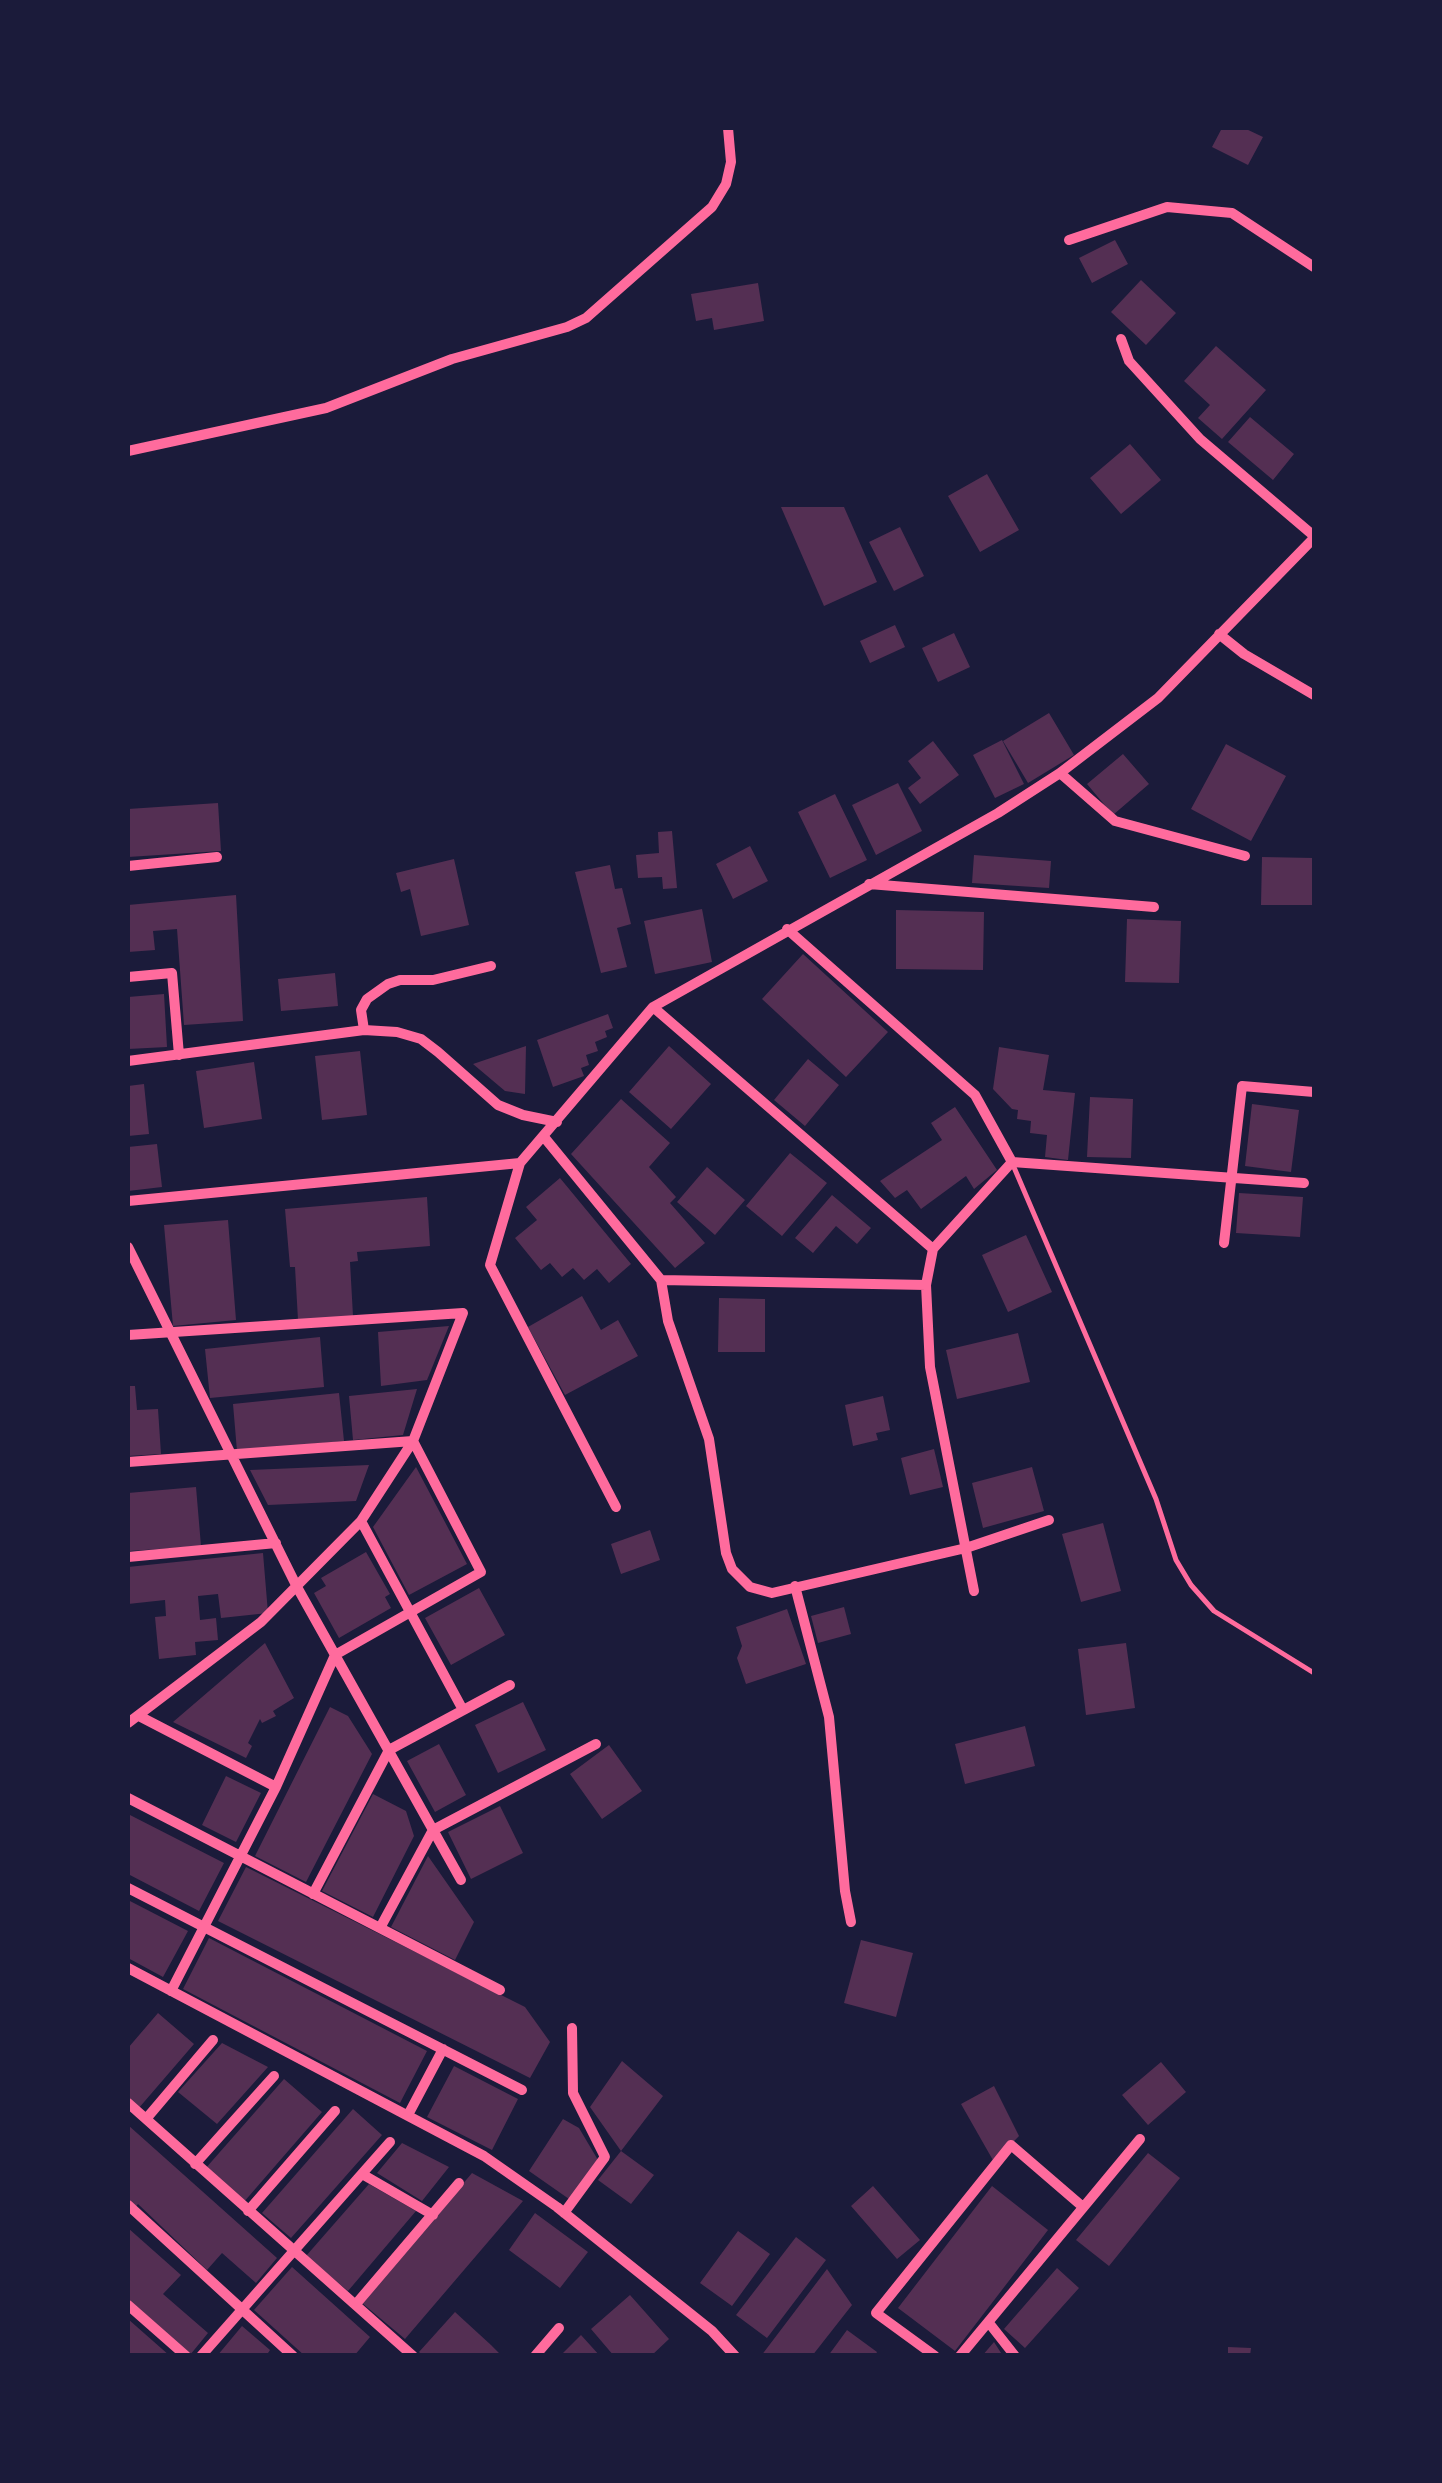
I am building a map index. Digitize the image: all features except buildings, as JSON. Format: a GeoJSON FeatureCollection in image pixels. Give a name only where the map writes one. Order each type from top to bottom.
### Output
{"type":"FeatureCollection","features":[{"type":"Feature","properties":{"kind":"street"},"geometry":{"type":"LineString","coordinates":[[128,450],[326,408],[452,359],[567,327],[586,318],[712,207],[726,184],[731,162],[728,128]]}},
{"type":"Feature","properties":{"kind":"street"},"geometry":{"type":"LineString","coordinates":[[1069,240],[1167,207],[1232,213],[1314,266]]}},
{"type":"Feature","properties":{"kind":"street"},"geometry":{"type":"LineString","coordinates":[[616,1507],[490,1265],[520,1163],[653,1006],[998,812],[1060,773],[1158,698],[1314,537],[1200,438],[1128,361],[1121,339]]}},
{"type":"Feature","properties":{"kind":"street"},"geometry":{"type":"LineString","coordinates":[[1219,634],[1244,654],[1314,695]]}},
{"type":"Feature","properties":{"kind":"street"},"geometry":{"type":"LineString","coordinates":[[1060,773],[1115,821],[1245,856]]}},
{"type":"Feature","properties":{"kind":"street"},"geometry":{"type":"LineString","coordinates":[[128,866],[217,857]]}},
{"type":"Feature","properties":{"kind":"street"},"geometry":{"type":"LineString","coordinates":[[868,884],[1154,907]]}},
{"type":"Feature","properties":{"kind":"street"},"geometry":{"type":"LineString","coordinates":[[788,929],[974,1095],[1012,1162]]}},
{"type":"Feature","properties":{"kind":"street"},"geometry":{"type":"LineString","coordinates":[[364,1030],[362,1010],[367,999],[388,984],[433,980],[491,966]]}},
{"type":"Feature","properties":{"kind":"street"},"geometry":{"type":"LineString","coordinates":[[128,977],[172,973],[179,1055]]}},
{"type":"Feature","properties":{"kind":"street"},"geometry":{"type":"LineString","coordinates":[[653,1006],[934,1250]]}},
{"type":"Feature","properties":{"kind":"street"},"geometry":{"type":"LineString","coordinates":[[128,1062],[364,1030],[398,1032],[421,1039],[498,1105],[556,1122]]}},
{"type":"Feature","properties":{"kind":"street"},"geometry":{"type":"LineString","coordinates":[[1224,1244],[1242,1086],[1314,1092]]}},
{"type":"Feature","properties":{"kind":"street"},"geometry":{"type":"LineString","coordinates":[[544,1137],[661,1280],[668,1321],[709,1438],[729,1562],[738,1576],[757,1590],[772,1593],[966,1548],[1049,1520]]}},
{"type":"Feature","properties":{"kind":"street"},"geometry":{"type":"LineString","coordinates":[[1012,1162],[1304,1183]]}},
{"type":"Feature","properties":{"kind":"street"},"geometry":{"type":"LineString","coordinates":[[974,1591],[930,1368],[926,1285],[934,1250],[1012,1162]]}},
{"type":"Feature","properties":{"kind":"street"},"geometry":{"type":"LineString","coordinates":[[128,1202],[520,1163]]}},
{"type":"Feature","properties":{"kind":"street"},"geometry":{"type":"LineString","coordinates":[[128,1247],[297,1587],[462,1880]]}},
{"type":"Feature","properties":{"kind":"street"},"geometry":{"type":"LineString","coordinates":[[661,1280],[926,1285]]}},
{"type":"Feature","properties":{"kind":"street"},"geometry":{"type":"LineString","coordinates":[[128,1335],[463,1314],[413,1441],[361,1520],[260,1622],[128,1723]]}},
{"type":"Feature","properties":{"kind":"street"},"geometry":{"type":"LineString","coordinates":[[128,1462],[413,1441]]}},
{"type":"Feature","properties":{"kind":"street"},"geometry":{"type":"LineString","coordinates":[[171,1990],[276,1787],[335,1655],[481,1572],[413,1441]]}},
{"type":"Feature","properties":{"kind":"street"},"geometry":{"type":"LineString","coordinates":[[361,1520],[464,1710]]}},
{"type":"Feature","properties":{"kind":"street"},"geometry":{"type":"LineString","coordinates":[[128,1557],[276,1544]]}},
{"type":"Feature","properties":{"kind":"street"},"geometry":{"type":"LineString","coordinates":[[795,1586],[829,1717],[845,1891],[852,1922]]}},
{"type":"Feature","properties":{"kind":"street"},"geometry":{"type":"LineString","coordinates":[[313,1894],[389,1750],[510,1685]]}},
{"type":"Feature","properties":{"kind":"street"},"geometry":{"type":"LineString","coordinates":[[139,1716],[276,1787]]}},
{"type":"Feature","properties":{"kind":"street"},"geometry":{"type":"LineString","coordinates":[[380,1928],[434,1830],[596,1744]]}},
{"type":"Feature","properties":{"kind":"street"},"geometry":{"type":"LineString","coordinates":[[128,1798],[500,1990]]}},
{"type":"Feature","properties":{"kind":"street"},"geometry":{"type":"LineString","coordinates":[[128,1888],[522,2090]]}},
{"type":"Feature","properties":{"kind":"street"},"geometry":{"type":"LineString","coordinates":[[128,1968],[484,2156],[564,2212],[712,2331],[735,2356]]}},
{"type":"Feature","properties":{"kind":"street"},"geometry":{"type":"LineString","coordinates":[[564,2212],[605,2157],[573,2092],[572,2028]]}},
{"type":"Feature","properties":{"kind":"street"},"geometry":{"type":"LineString","coordinates":[[146,2119],[213,2040]]}},
{"type":"Feature","properties":{"kind":"street"},"geometry":{"type":"LineString","coordinates":[[408,2115],[444,2048]]}},
{"type":"Feature","properties":{"kind":"street"},"geometry":{"type":"LineString","coordinates":[[195,2164],[274,2076]]}},
{"type":"Feature","properties":{"kind":"street"},"geometry":{"type":"LineString","coordinates":[[128,2103],[413,2356]]}},
{"type":"Feature","properties":{"kind":"street"},"geometry":{"type":"LineString","coordinates":[[248,2212],[335,2110]]}},
{"type":"Feature","properties":{"kind":"street"},"geometry":{"type":"LineString","coordinates":[[960,2356],[1140,2139]]}},
{"type":"Feature","properties":{"kind":"street"},"geometry":{"type":"LineString","coordinates":[[201,2356],[390,2142]]}},
{"type":"Feature","properties":{"kind":"street"},"geometry":{"type":"LineString","coordinates":[[934,2356],[876,2313],[1012,2145],[1083,2207]]}},
{"type":"Feature","properties":{"kind":"street"},"geometry":{"type":"LineString","coordinates":[[362,2174],[433,2215]]}},
{"type":"Feature","properties":{"kind":"street"},"geometry":{"type":"LineString","coordinates":[[356,2304],[459,2183]]}},
{"type":"Feature","properties":{"kind":"street"},"geometry":{"type":"LineString","coordinates":[[128,2205],[293,2356]]}},
{"type":"Feature","properties":{"kind":"street"},"geometry":{"type":"LineString","coordinates":[[128,2305],[186,2356]]}},
{"type":"Feature","properties":{"kind":"street"},"geometry":{"type":"LineString","coordinates":[[989,2323],[1016,2356]]}},
{"type":"Feature","properties":{"kind":"street"},"geometry":{"type":"LineString","coordinates":[[535,2356],[560,2328]]}},
{"type":"Feature","properties":{"kind":"lane"},"geometry":{"type":"LineString","coordinates":[[1012,1162],[1156,1499],[1176,1560],[1214,1612],[1314,1673]]}}]}
